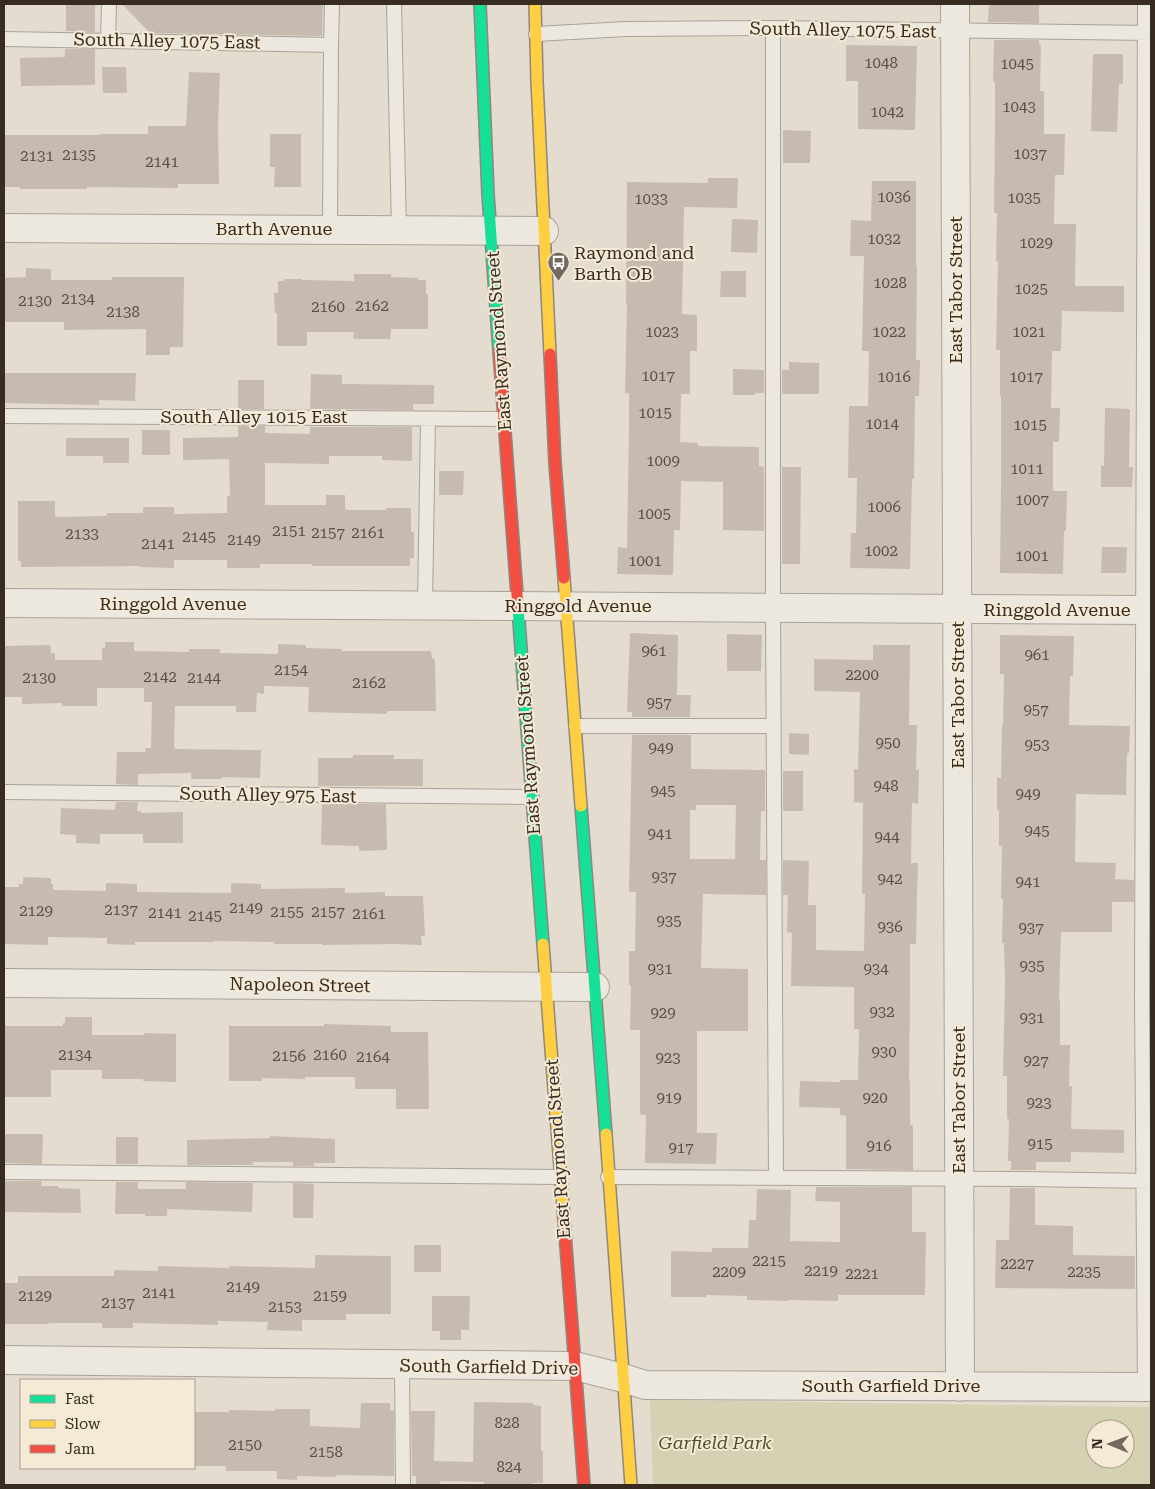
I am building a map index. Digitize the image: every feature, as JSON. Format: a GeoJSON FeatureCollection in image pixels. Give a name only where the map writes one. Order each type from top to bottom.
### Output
{"type":"FeatureCollection","features":[{"type":"Feature","properties":{"kind":"main road","name":"East Raymond Street"},"geometry":{"type":"LineString","coordinates":[[480,4],[491,231],[504,419],[584,1485]]}},
{"type":"Feature","properties":{"kind":"main road"},"geometry":{"type":"LineString","coordinates":[[535,4],[555,463],[576,726],[630,1485]]}},
{"type":"Feature","properties":{"kind":"street","name":"East Tabor Street"},"geometry":{"type":"LineString","coordinates":[[955,4],[960,1387]]}},
{"type":"Feature","properties":{"kind":"street","name":"Barth Avenue"},"geometry":{"type":"LineString","coordinates":[[4,228],[544,231]]}},
{"type":"Feature","properties":{"kind":"street","name":"Ringgold Avenue"},"geometry":{"type":"LineString","coordinates":[[4,603],[1148,610]]}},
{"type":"Feature","properties":{"kind":"street","name":"Napoleon Street"},"geometry":{"type":"LineString","coordinates":[[4,982],[595,988]]}},
{"type":"Feature","properties":{"kind":"street","name":"South Garfield Drive"},"geometry":{"type":"LineString","coordinates":[[4,1360],[574,1366],[645,1385],[1148,1387]]}},
{"type":"Feature","properties":{"kind":"lane"},"geometry":{"type":"LineString","coordinates":[[108,40],[109,4]]}},
{"type":"Feature","properties":{"kind":"lane"},"geometry":{"type":"LineString","coordinates":[[330,230],[330,45],[332,4]]}},
{"type":"Feature","properties":{"kind":"lane"},"geometry":{"type":"LineString","coordinates":[[394,4],[399,230]]}},
{"type":"Feature","properties":{"kind":"lane"},"geometry":{"type":"LineString","coordinates":[[1145,4],[1148,33],[1148,610],[1142,756],[1148,1181],[1148,1387]]}},
{"type":"Feature","properties":{"kind":"lane"},"geometry":{"type":"LineString","coordinates":[[773,28],[773,608],[776,1178]]}},
{"type":"Feature","properties":{"kind":"lane","name":"South Alley 1075 East"},"geometry":{"type":"LineString","coordinates":[[536,34],[626,29],[773,28],[1148,33]]}},
{"type":"Feature","properties":{"kind":"lane","name":"South Alley 1075 East"},"geometry":{"type":"LineString","coordinates":[[4,39],[330,45]]}},
{"type":"Feature","properties":{"kind":"lane","name":"South Alley 1015 East"},"geometry":{"type":"LineString","coordinates":[[4,416],[504,419]]}},
{"type":"Feature","properties":{"kind":"lane"},"geometry":{"type":"LineString","coordinates":[[425,606],[428,419]]}},
{"type":"Feature","properties":{"kind":"lane"},"geometry":{"type":"LineString","coordinates":[[576,726],[774,726]]}},
{"type":"Feature","properties":{"kind":"lane","name":"South Alley 975 East"},"geometry":{"type":"LineString","coordinates":[[4,792],[532,797]]}},
{"type":"Feature","properties":{"kind":"lane"},"geometry":{"type":"LineString","coordinates":[[4,1172],[560,1177]]}},
{"type":"Feature","properties":{"kind":"lane"},"geometry":{"type":"LineString","coordinates":[[608,1177],[1148,1181]]}},
{"type":"Feature","properties":{"kind":"lane"},"geometry":{"type":"LineString","coordinates":[[402,1365],[403,1485]]}},
{"type":"Feature","properties":{"kind":"green space","name":"Garfield Park"},"geometry":{"type":"Polygon","coordinates":[[[650,1400],[1151,1407],[1151,1485],[653,1485],[650,1400]]]}},
{"type":"Feature","properties":{"kind":"building"},"geometry":{"type":"Polygon","coordinates":[[[66,4],[95,4],[95,32],[66,31],[66,4]]]}},
{"type":"Feature","properties":{"kind":"building"},"geometry":{"type":"Polygon","coordinates":[[[122,4],[323,4],[322,36],[150,33],[122,4]]]}},
{"type":"Feature","properties":{"kind":"building"},"geometry":{"type":"Polygon","coordinates":[[[989,4],[1039,4],[1039,23],[988,22],[989,4]]]}},
{"type":"Feature","properties":{"kind":"building"},"geometry":{"type":"Polygon","coordinates":[[[994,40],[1039,40],[1039,45],[1041,45],[1040,91],[1044,91],[1044,134],[1065,134],[1064,175],[1055,175],[1054,224],[1076,224],[1075,286],[1124,286],[1124,312],[1062,311],[1061,351],[1052,351],[1051,408],[1060,408],[1059,442],[1053,442],[1053,491],[1067,491],[1063,574],[1000,573],[1001,396],[1000,350],[996,350],[998,261],[996,261],[997,213],[994,213],[994,40]]]}},
{"type":"Feature","properties":{"kind":"building"},"geometry":{"type":"Polygon","coordinates":[[[846,45],[917,46],[915,130],[858,129],[858,81],[846,81],[846,45]]]}},
{"type":"Feature","properties":{"kind":"building"},"geometry":{"type":"Polygon","coordinates":[[[65,49],[95,49],[95,85],[21,86],[20,58],[65,57],[65,49]]]}},
{"type":"Feature","properties":{"kind":"building"},"geometry":{"type":"Polygon","coordinates":[[[1093,54],[1123,54],[1123,84],[1119,84],[1117,132],[1091,131],[1093,54]]]}},
{"type":"Feature","properties":{"kind":"building"},"geometry":{"type":"Polygon","coordinates":[[[102,67],[126,67],[127,93],[103,93],[102,67]]]}},
{"type":"Feature","properties":{"kind":"building"},"geometry":{"type":"Polygon","coordinates":[[[189,72],[220,73],[218,126],[219,184],[178,184],[178,188],[87,187],[87,189],[20,189],[20,187],[4,187],[4,135],[148,134],[148,126],[186,126],[189,72]]]}},
{"type":"Feature","properties":{"kind":"building"},"geometry":{"type":"Polygon","coordinates":[[[783,130],[811,131],[810,163],[783,163],[783,130]]]}},
{"type":"Feature","properties":{"kind":"building"},"geometry":{"type":"Polygon","coordinates":[[[270,134],[301,134],[301,187],[274,187],[275,167],[270,167],[270,134]]]}},
{"type":"Feature","properties":{"kind":"building"},"geometry":{"type":"Polygon","coordinates":[[[708,178],[738,178],[737,208],[684,207],[682,314],[697,315],[697,351],[690,351],[690,394],[681,394],[680,442],[698,443],[698,446],[759,447],[759,466],[764,467],[764,531],[723,530],[723,482],[681,481],[680,530],[674,530],[673,575],[617,574],[618,547],[627,548],[629,393],[625,393],[627,182],[708,183],[708,178]]]}},
{"type":"Feature","properties":{"kind":"building"},"geometry":{"type":"Polygon","coordinates":[[[872,181],[916,181],[916,360],[920,360],[919,396],[915,396],[910,569],[850,568],[851,533],[856,533],[857,478],[848,478],[849,406],[868,406],[869,351],[862,351],[864,256],[850,256],[851,220],[871,221],[872,181]]]}},
{"type":"Feature","properties":{"kind":"building"},"geometry":{"type":"Polygon","coordinates":[[[732,219],[758,220],[757,253],[731,252],[732,219]]]}},
{"type":"Feature","properties":{"kind":"building"},"geometry":{"type":"Polygon","coordinates":[[[26,268],[51,269],[51,280],[112,280],[112,277],[184,277],[183,347],[170,347],[170,355],[146,355],[146,329],[64,330],[64,322],[4,322],[4,278],[26,277],[26,268]]]}},
{"type":"Feature","properties":{"kind":"building"},"geometry":{"type":"Polygon","coordinates":[[[721,271],[746,271],[746,297],[720,297],[721,271]]]}},
{"type":"Feature","properties":{"kind":"building"},"geometry":{"type":"Polygon","coordinates":[[[354,274],[391,274],[391,277],[426,280],[428,329],[391,329],[390,339],[356,339],[353,338],[354,332],[307,332],[307,346],[277,346],[277,313],[275,313],[274,293],[278,293],[278,281],[302,279],[354,281],[354,274]]]}},
{"type":"Feature","properties":{"kind":"building"},"geometry":{"type":"Polygon","coordinates":[[[789,362],[819,363],[819,394],[782,394],[782,370],[789,370],[789,362]]]}},
{"type":"Feature","properties":{"kind":"building"},"geometry":{"type":"Polygon","coordinates":[[[733,369],[764,370],[764,393],[733,395],[733,369]]]}},
{"type":"Feature","properties":{"kind":"building"},"geometry":{"type":"Polygon","coordinates":[[[4,373],[136,373],[135,401],[99,400],[99,405],[4,403],[4,373]]]}},
{"type":"Feature","properties":{"kind":"building"},"geometry":{"type":"Polygon","coordinates":[[[311,374],[342,375],[342,384],[434,385],[434,404],[413,404],[413,410],[310,409],[311,374]]]}},
{"type":"Feature","properties":{"kind":"building"},"geometry":{"type":"Polygon","coordinates":[[[238,380],[264,380],[264,409],[238,409],[238,380]]]}},
{"type":"Feature","properties":{"kind":"building"},"geometry":{"type":"Polygon","coordinates":[[[1105,408],[1130,409],[1129,467],[1133,467],[1132,487],[1101,487],[1101,466],[1104,466],[1105,408]]]}},
{"type":"Feature","properties":{"kind":"building"},"geometry":{"type":"Polygon","coordinates":[[[238,426],[265,426],[265,433],[310,434],[310,427],[412,427],[412,461],[382,460],[382,456],[329,456],[329,464],[265,463],[265,505],[326,505],[326,495],[345,495],[345,509],[347,510],[411,508],[411,532],[414,532],[414,558],[410,558],[410,566],[260,564],[260,568],[227,568],[227,560],[174,560],[174,568],[140,566],[21,567],[21,561],[18,561],[18,501],[55,501],[55,517],[107,516],[107,513],[143,513],[143,507],[174,507],[174,514],[227,513],[227,496],[230,496],[229,459],[183,460],[183,438],[238,437],[238,426]]]}},
{"type":"Feature","properties":{"kind":"building"},"geometry":{"type":"Polygon","coordinates":[[[142,430],[170,430],[170,455],[142,455],[142,430]]]}},
{"type":"Feature","properties":{"kind":"building"},"geometry":{"type":"Polygon","coordinates":[[[66,438],[129,438],[129,463],[103,463],[103,456],[66,456],[66,438]]]}},
{"type":"Feature","properties":{"kind":"building"},"geometry":{"type":"Polygon","coordinates":[[[782,467],[801,467],[800,564],[782,564],[782,467]]]}},
{"type":"Feature","properties":{"kind":"building"},"geometry":{"type":"Polygon","coordinates":[[[439,471],[464,471],[463,495],[439,495],[439,471]]]}},
{"type":"Feature","properties":{"kind":"building"},"geometry":{"type":"Polygon","coordinates":[[[1102,547],[1127,547],[1126,573],[1101,573],[1102,547]]]}},
{"type":"Feature","properties":{"kind":"building"},"geometry":{"type":"Polygon","coordinates":[[[630,633],[678,635],[677,695],[691,695],[690,717],[632,717],[632,712],[627,712],[630,633]]]}},
{"type":"Feature","properties":{"kind":"building"},"geometry":{"type":"Polygon","coordinates":[[[727,634],[762,635],[761,671],[727,671],[727,634]]]}},
{"type":"Feature","properties":{"kind":"building"},"geometry":{"type":"Polygon","coordinates":[[[1000,635],[1074,636],[1073,676],[1070,676],[1069,725],[1130,726],[1126,795],[1076,794],[1075,862],[1116,863],[1115,879],[1134,880],[1134,902],[1112,902],[1112,932],[1061,932],[1059,1001],[1060,1045],[1070,1045],[1069,1086],[1072,1086],[1071,1129],[1124,1130],[1124,1153],[1071,1152],[1071,1162],[1036,1162],[1036,1170],[1011,1170],[1011,1161],[1008,1161],[1007,1076],[1003,1076],[1005,982],[1004,943],[1002,943],[1003,899],[1001,899],[1002,846],[999,846],[999,810],[997,810],[997,778],[1001,778],[1004,674],[1000,674],[1000,635]]]}},
{"type":"Feature","properties":{"kind":"building"},"geometry":{"type":"Polygon","coordinates":[[[105,642],[134,642],[134,651],[189,652],[189,649],[220,649],[220,653],[275,654],[278,653],[278,644],[306,645],[306,648],[342,649],[342,651],[431,651],[432,658],[435,659],[436,711],[387,711],[387,714],[308,712],[309,687],[264,686],[264,694],[257,693],[256,712],[236,712],[236,706],[175,706],[174,748],[261,750],[260,778],[222,777],[222,779],[191,779],[191,773],[138,774],[138,785],[116,784],[117,752],[146,752],[145,748],[151,748],[152,702],[144,702],[144,688],[97,688],[97,706],[62,706],[62,703],[22,704],[22,697],[4,697],[4,646],[50,645],[51,653],[55,653],[55,660],[102,660],[102,648],[105,648],[105,642]]]}},
{"type":"Feature","properties":{"kind":"building"},"geometry":{"type":"Polygon","coordinates":[[[873,645],[910,645],[909,725],[917,725],[916,770],[919,770],[918,804],[912,803],[911,863],[918,863],[916,944],[910,944],[909,1081],[910,1125],[913,1125],[913,1170],[846,1169],[846,1116],[840,1115],[840,1108],[799,1107],[800,1081],[840,1082],[840,1080],[858,1080],[859,1029],[854,1029],[854,987],[791,986],[792,933],[787,932],[788,895],[783,895],[783,860],[809,861],[808,905],[816,905],[816,950],[864,951],[865,894],[862,894],[863,803],[854,802],[854,769],[858,769],[860,692],[814,691],[814,659],[873,660],[873,645]]]}},
{"type":"Feature","properties":{"kind":"building"},"geometry":{"type":"Polygon","coordinates":[[[789,733],[809,734],[809,755],[789,754],[789,733]]]}},
{"type":"Feature","properties":{"kind":"building"},"geometry":{"type":"Polygon","coordinates":[[[632,735],[691,735],[691,769],[765,770],[765,811],[761,811],[760,860],[766,860],[766,895],[703,894],[701,968],[748,969],[748,1031],[697,1031],[697,1133],[717,1133],[716,1164],[645,1163],[646,1115],[640,1114],[640,1030],[630,1030],[631,985],[629,985],[629,951],[635,951],[636,892],[629,892],[632,735]],[[696,805],[696,810],[690,810],[690,859],[735,859],[736,805],[696,805]]]}},
{"type":"Feature","properties":{"kind":"building"},"geometry":{"type":"Polygon","coordinates":[[[353,755],[394,755],[394,759],[423,759],[423,786],[318,786],[318,758],[353,758],[353,755]]]}},
{"type":"Feature","properties":{"kind":"building"},"geometry":{"type":"Polygon","coordinates":[[[783,771],[803,771],[803,811],[783,811],[783,771]]]}},
{"type":"Feature","properties":{"kind":"building"},"geometry":{"type":"Polygon","coordinates":[[[116,802],[138,802],[137,811],[141,811],[141,813],[183,812],[183,843],[143,843],[143,834],[100,834],[100,844],[76,843],[76,835],[60,834],[61,808],[115,810],[116,802]]]}},
{"type":"Feature","properties":{"kind":"building"},"geometry":{"type":"Polygon","coordinates":[[[322,804],[386,804],[387,850],[359,851],[359,846],[321,845],[322,804]]]}},
{"type":"Feature","properties":{"kind":"building"},"geometry":{"type":"Polygon","coordinates":[[[23,877],[51,878],[53,890],[106,891],[106,883],[137,884],[137,892],[231,893],[231,883],[261,884],[261,889],[345,888],[345,893],[385,892],[385,896],[423,896],[425,936],[421,936],[422,945],[322,945],[214,941],[135,942],[135,945],[107,944],[107,938],[53,937],[48,937],[48,945],[4,944],[4,887],[19,887],[19,884],[23,884],[23,877]]]}},
{"type":"Feature","properties":{"kind":"building"},"geometry":{"type":"Polygon","coordinates":[[[65,1017],[92,1017],[92,1035],[176,1034],[176,1082],[143,1081],[143,1079],[102,1079],[102,1070],[51,1070],[51,1097],[4,1097],[4,1026],[63,1026],[65,1017]]]}},
{"type":"Feature","properties":{"kind":"building"},"geometry":{"type":"Polygon","coordinates":[[[324,1024],[391,1026],[391,1032],[428,1032],[429,1109],[396,1109],[396,1089],[355,1089],[355,1077],[262,1078],[262,1081],[229,1081],[229,1026],[324,1026],[324,1024]]]}},
{"type":"Feature","properties":{"kind":"building"},"geometry":{"type":"Polygon","coordinates":[[[4,1134],[43,1134],[42,1164],[4,1163],[4,1134]]]}},
{"type":"Feature","properties":{"kind":"building"},"geometry":{"type":"Polygon","coordinates":[[[270,1136],[335,1139],[335,1163],[314,1163],[314,1166],[293,1166],[293,1162],[253,1162],[253,1165],[187,1165],[187,1140],[270,1138],[270,1136]]]}},
{"type":"Feature","properties":{"kind":"building"},"geometry":{"type":"Polygon","coordinates":[[[116,1137],[138,1137],[138,1164],[116,1164],[116,1137]]]}},
{"type":"Feature","properties":{"kind":"building"},"geometry":{"type":"Polygon","coordinates":[[[4,1181],[42,1181],[41,1186],[80,1189],[81,1213],[4,1212],[4,1181]]]}},
{"type":"Feature","properties":{"kind":"building"},"geometry":{"type":"Polygon","coordinates":[[[116,1182],[138,1182],[138,1189],[186,1189],[186,1182],[253,1183],[252,1212],[167,1209],[167,1216],[115,1214],[116,1182]]]}},
{"type":"Feature","properties":{"kind":"building"},"geometry":{"type":"Polygon","coordinates":[[[293,1183],[314,1184],[313,1218],[293,1218],[293,1183]]]}},
{"type":"Feature","properties":{"kind":"building"},"geometry":{"type":"Polygon","coordinates":[[[816,1187],[912,1187],[912,1232],[926,1232],[925,1295],[838,1295],[838,1301],[747,1300],[747,1296],[706,1295],[706,1297],[671,1297],[671,1251],[712,1252],[712,1248],[748,1248],[749,1220],[756,1220],[757,1189],[791,1190],[790,1241],[840,1242],[840,1202],[815,1201],[816,1187]]]}},
{"type":"Feature","properties":{"kind":"building"},"geometry":{"type":"Polygon","coordinates":[[[1010,1188],[1035,1188],[1035,1225],[1073,1226],[1073,1255],[1135,1256],[1135,1289],[995,1288],[996,1240],[1009,1240],[1010,1188]]]}},
{"type":"Feature","properties":{"kind":"building"},"geometry":{"type":"Polygon","coordinates":[[[414,1245],[441,1245],[441,1272],[414,1272],[414,1245]]]}},
{"type":"Feature","properties":{"kind":"building"},"geometry":{"type":"Polygon","coordinates":[[[315,1255],[391,1256],[391,1314],[346,1314],[346,1320],[302,1320],[302,1331],[267,1330],[268,1322],[218,1321],[218,1325],[133,1323],[133,1328],[102,1328],[102,1323],[4,1324],[4,1283],[18,1283],[18,1276],[114,1276],[114,1270],[158,1271],[158,1266],[315,1268],[315,1255]]]}},
{"type":"Feature","properties":{"kind":"building"},"geometry":{"type":"Polygon","coordinates":[[[432,1296],[470,1296],[469,1330],[461,1330],[461,1340],[440,1340],[440,1331],[432,1331],[432,1296]]]}},
{"type":"Feature","properties":{"kind":"building"},"geometry":{"type":"Polygon","coordinates":[[[474,1402],[533,1403],[533,1405],[541,1406],[543,1483],[532,1483],[532,1485],[484,1485],[484,1482],[440,1481],[440,1485],[416,1485],[416,1476],[412,1476],[411,1411],[435,1411],[434,1461],[473,1462],[474,1402]]]}},
{"type":"Feature","properties":{"kind":"building"},"geometry":{"type":"Polygon","coordinates":[[[361,1403],[390,1403],[390,1410],[394,1411],[394,1476],[297,1476],[297,1480],[277,1479],[277,1471],[226,1471],[226,1466],[195,1466],[195,1412],[310,1409],[310,1426],[360,1428],[361,1403]]]}},
{"type":"Feature","properties":{"kind":"traffic: fast"},"geometry":{"type":"LineString","coordinates":[[480,4],[488,194],[499,351]]}},
{"type":"Feature","properties":{"kind":"traffic: fast"},"geometry":{"type":"LineString","coordinates":[[518,608],[543,944]]}},
{"type":"Feature","properties":{"kind":"traffic: fast"},"geometry":{"type":"LineString","coordinates":[[581,806],[606,1134]]}},
{"type":"Feature","properties":{"kind":"traffic: slow"},"geometry":{"type":"LineString","coordinates":[[535,4],[550,354]]}},
{"type":"Feature","properties":{"kind":"traffic: slow"},"geometry":{"type":"LineString","coordinates":[[564,578],[581,806]]}},
{"type":"Feature","properties":{"kind":"traffic: slow"},"geometry":{"type":"LineString","coordinates":[[543,944],[564,1220]]}},
{"type":"Feature","properties":{"kind":"traffic: slow"},"geometry":{"type":"LineString","coordinates":[[606,1134],[631,1485]]}},
{"type":"Feature","properties":{"kind":"traffic: jam"},"geometry":{"type":"LineString","coordinates":[[499,351],[518,608]]}},
{"type":"Feature","properties":{"kind":"traffic: jam"},"geometry":{"type":"LineString","coordinates":[[550,354],[555,463],[564,578]]}},
{"type":"Feature","properties":{"kind":"traffic: jam"},"geometry":{"type":"LineString","coordinates":[[564,1220],[584,1485]]}},
{"type":"Feature","properties":{"kind":"place","name":"Raymond and Barth OB"},"geometry":{"type":"Point","coordinates":[558,282]}}]}
